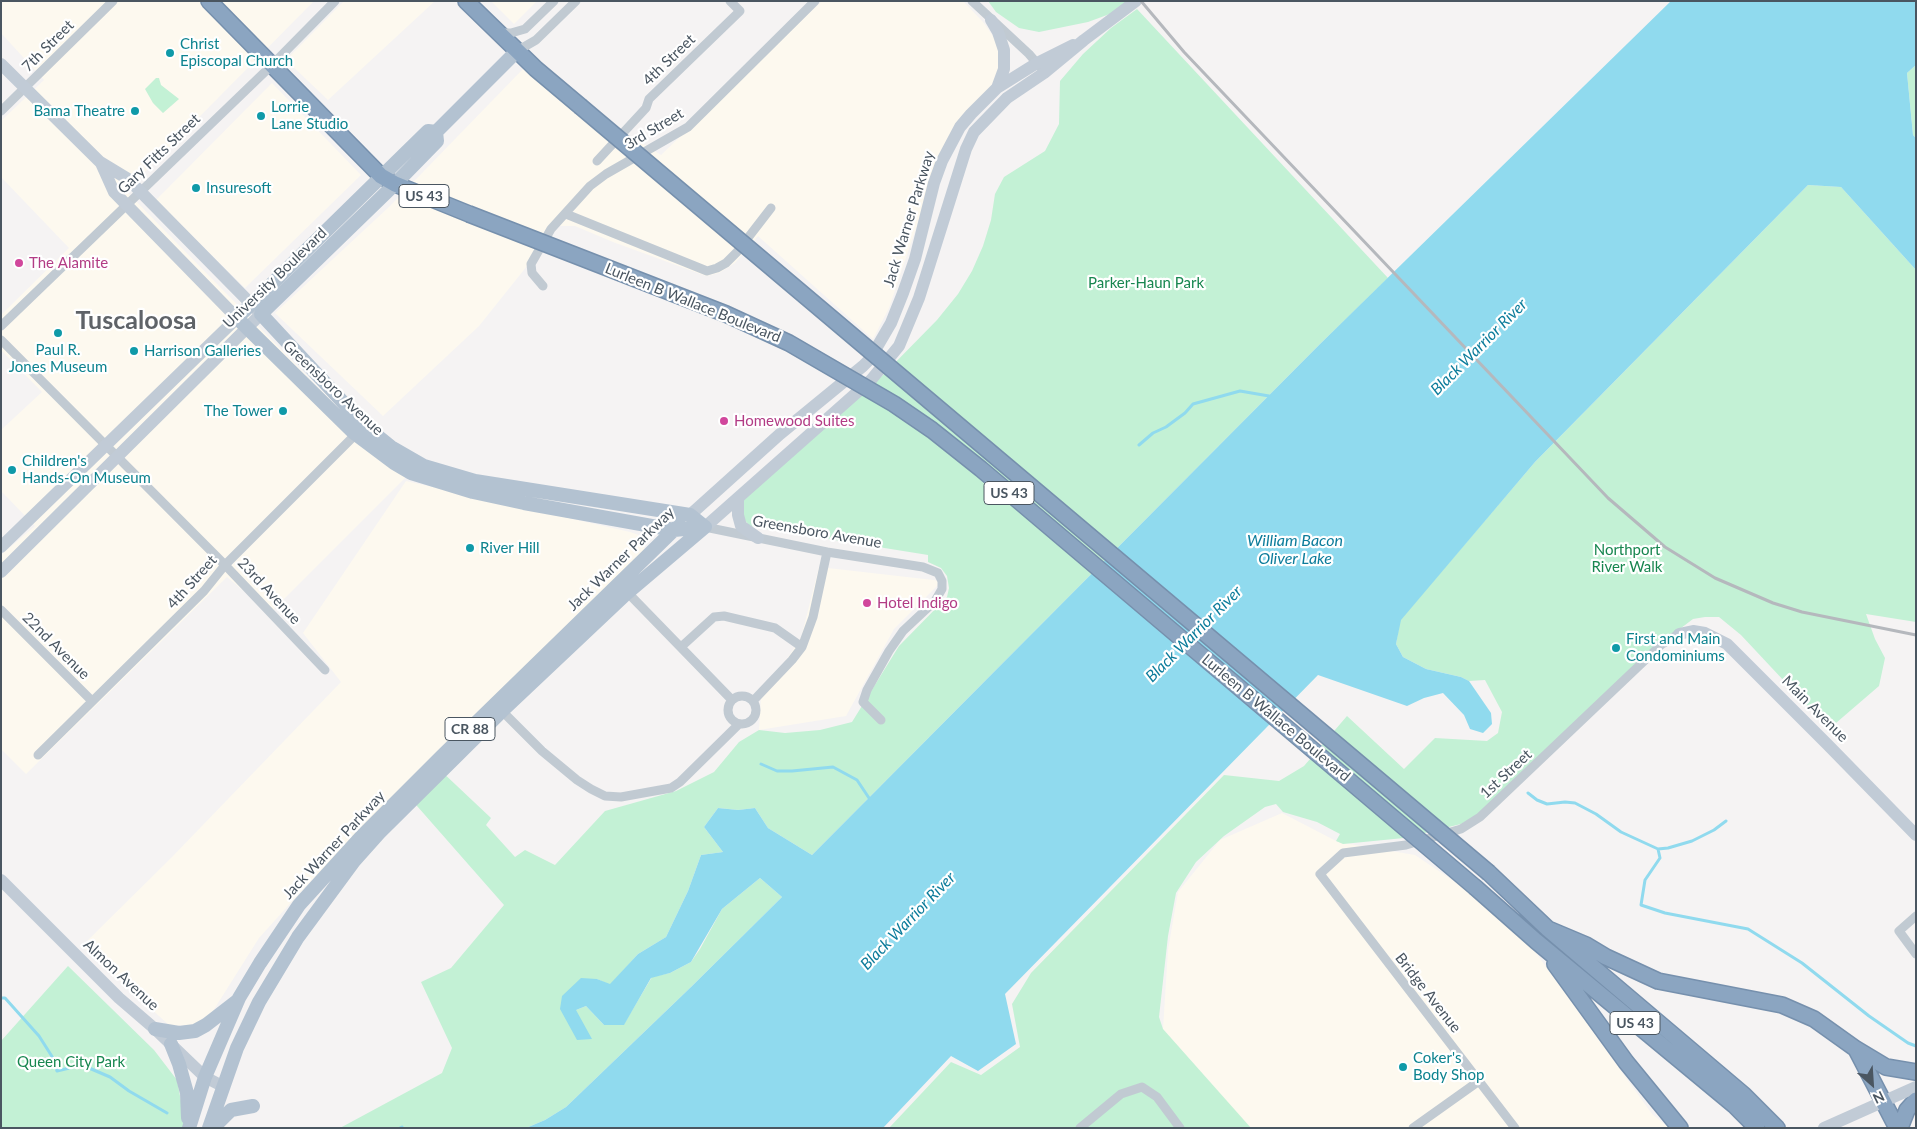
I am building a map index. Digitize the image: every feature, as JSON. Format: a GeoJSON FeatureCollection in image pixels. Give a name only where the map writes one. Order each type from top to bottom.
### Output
{"type":"FeatureCollection","features":[{"type":"Feature","properties":{"kind":"highway","name":"US 43"},"geometry":{"type":"LineString","coordinates":[[209,1],[381,176],[395,184]]}},
{"type":"Feature","properties":{"kind":"highway","name":"US 43"},"geometry":{"type":"LineString","coordinates":[[466,1],[517,51]]}},
{"type":"Feature","properties":{"kind":"highway","name":"Lurleen B Wallace Boulevard"},"geometry":{"type":"LineString","coordinates":[[517,51],[1489,873],[1548,929],[1739,1100],[1757,1128]]}},
{"type":"Feature","properties":{"kind":"highway","name":"Lurleen B Wallace Boulevard"},"geometry":{"type":"LineString","coordinates":[[395,184],[726,314],[780,339],[894,404],[980,469],[1476,888],[1536,941],[1777,1128]]}},
{"type":"Feature","properties":{"kind":"highway"},"geometry":{"type":"LineString","coordinates":[[1548,929],[1586,945],[1606,957],[1658,981],[1782,1005],[1814,1019],[1856,1049],[1886,1067],[1916,1072]]}},
{"type":"Feature","properties":{"kind":"highway"},"geometry":{"type":"LineString","coordinates":[[1536,941],[1626,1062],[1680,1128]]}},
{"type":"Feature","properties":{"kind":"highway"},"geometry":{"type":"LineString","coordinates":[[1856,1049],[1899,1128]]}},
{"type":"Feature","properties":{"kind":"highway"},"geometry":{"type":"LineString","coordinates":[[1899,1128],[1907,1110],[1916,1100]]}},
{"type":"Feature","properties":{"kind":"main road","name":"Jack Warner Parkway"},"geometry":{"type":"LineString","coordinates":[[211,1128],[237,1048],[271,980],[298,937],[340,878],[368,845],[502,711],[628,593],[871,380],[899,346],[919,298],[966,149],[974,132],[1007,98],[1041,68],[1084,40],[1136,1]]}},
{"type":"Feature","properties":{"kind":"main road"},"geometry":{"type":"LineString","coordinates":[[991,20],[998,32],[1004,50],[1004,69],[997,88]]}},
{"type":"Feature","properties":{"kind":"main road","name":"University Boulevard"},"geometry":{"type":"LineString","coordinates":[[436,132],[517,51]]}},
{"type":"Feature","properties":{"kind":"main road","name":"Greensboro Avenue"},"geometry":{"type":"LineString","coordinates":[[1,64],[100,162],[128,179],[138,192],[256,309],[360,430],[424,466],[444,473],[475,481],[690,515],[705,527]]}},
{"type":"Feature","properties":{"kind":"main road","name":"Jack Warner Parkway"},"geometry":{"type":"LineString","coordinates":[[189,1128],[205,1077],[239,998],[299,905],[340,860],[442,756],[674,530],[780,434],[863,366],[870,358],[891,323],[915,259],[934,183],[945,155],[960,127],[997,88],[1041,68]]}},
{"type":"Feature","properties":{"kind":"main road","name":"University Boulevard"},"geometry":{"type":"LineString","coordinates":[[1,572],[117,457],[381,176],[428,131],[436,132]]}},
{"type":"Feature","properties":{"kind":"main road","name":"University Boulevard"},"geometry":{"type":"LineString","coordinates":[[256,309],[395,184],[437,141],[436,132]]}},
{"type":"Feature","properties":{"kind":"main road","name":"Greensboro Avenue"},"geometry":{"type":"LineString","coordinates":[[100,162],[114,192],[242,323],[394,463],[411,473],[440,483],[524,503],[674,530],[705,527]]}},
{"type":"Feature","properties":{"kind":"main road","name":"University Boulevard"},"geometry":{"type":"LineString","coordinates":[[1,548],[106,445],[242,323]]}},
{"type":"Feature","properties":{"kind":"main road"},"geometry":{"type":"LineString","coordinates":[[738,498],[738,515],[741,526],[758,538]]}},
{"type":"Feature","properties":{"kind":"main road"},"geometry":{"type":"LineString","coordinates":[[639,524],[647,529],[653,543],[646,558]]}},
{"type":"Feature","properties":{"kind":"main road","name":"Main Avenue"},"geometry":{"type":"LineString","coordinates":[[1679,634],[1693,630],[1705,633],[1727,644],[1916,835]]}},
{"type":"Feature","properties":{"kind":"main road","name":"Almon Avenue"},"geometry":{"type":"LineString","coordinates":[[1,880],[119,998],[155,1029],[205,1077],[224,1087]]}},
{"type":"Feature","properties":{"kind":"main road"},"geometry":{"type":"LineString","coordinates":[[155,1029],[179,1033],[195,1031],[206,1026],[239,998]]}},
{"type":"Feature","properties":{"kind":"main road"},"geometry":{"type":"LineString","coordinates":[[171,1044],[187,1093],[189,1128]]}},
{"type":"Feature","properties":{"kind":"main road"},"geometry":{"type":"LineString","coordinates":[[1824,1128],[1916,1087]]}},
{"type":"Feature","properties":{"kind":"main road"},"geometry":{"type":"LineString","coordinates":[[211,1128],[231,1110],[253,1106]]}},
{"type":"Feature","properties":{"kind":"street","name":"7th Street"},"geometry":{"type":"LineString","coordinates":[[1,111],[113,1]]}},
{"type":"Feature","properties":{"kind":"street","name":"Gary Fitts Street"},"geometry":{"type":"LineString","coordinates":[[1,326],[336,1]]}},
{"type":"Feature","properties":{"kind":"street"},"geometry":{"type":"LineString","coordinates":[[498,33],[520,31],[532,24],[554,1]]}},
{"type":"Feature","properties":{"kind":"street","name":"University Boulevard"},"geometry":{"type":"LineString","coordinates":[[517,51],[536,40],[576,1]]}},
{"type":"Feature","properties":{"kind":"street","name":"4th Street"},"geometry":{"type":"LineString","coordinates":[[597,161],[646,108],[649,99],[740,11],[730,1]]}},
{"type":"Feature","properties":{"kind":"street","name":"3rd Street"},"geometry":{"type":"LineString","coordinates":[[543,286],[532,273],[531,264],[551,229],[590,186],[606,174],[688,127],[815,1]]}},
{"type":"Feature","properties":{"kind":"street"},"geometry":{"type":"LineString","coordinates":[[972,1],[1041,68]]}},
{"type":"Feature","properties":{"kind":"street"},"geometry":{"type":"LineString","coordinates":[[532,24],[536,31],[542,34]]}},
{"type":"Feature","properties":{"kind":"street"},"geometry":{"type":"LineString","coordinates":[[566,214],[707,271],[717,268],[732,258],[771,208]]}},
{"type":"Feature","properties":{"kind":"street","name":"23rd Avenue"},"geometry":{"type":"LineString","coordinates":[[1,340],[225,565],[325,670]]}},
{"type":"Feature","properties":{"kind":"street","name":"4th Street"},"geometry":{"type":"LineString","coordinates":[[38,755],[204,591],[225,565],[360,430]]}},
{"type":"Feature","properties":{"kind":"street","name":"Greensboro Avenue"},"geometry":{"type":"LineString","coordinates":[[705,527],[827,552],[923,567],[938,573],[942,581],[942,589],[935,601],[903,631],[867,690],[863,702],[881,720]]}},
{"type":"Feature","properties":{"kind":"street"},"geometry":{"type":"LineString","coordinates":[[753,701],[802,647],[813,617],[827,552]]}},
{"type":"Feature","properties":{"kind":"street"},"geometry":{"type":"LineString","coordinates":[[628,593],[732,700]]}},
{"type":"Feature","properties":{"kind":"street","name":"22nd Avenue"},"geometry":{"type":"LineString","coordinates":[[1,610],[92,702]]}},
{"type":"Feature","properties":{"kind":"street"},"geometry":{"type":"LineString","coordinates":[[680,647],[714,617],[724,616],[775,628],[802,647]]}},
{"type":"Feature","properties":{"kind":"street","name":"1st Street"},"geometry":{"type":"LineString","coordinates":[[1320,874],[1343,853],[1406,845],[1461,829],[1480,817],[1662,644],[1679,634]]}},
{"type":"Feature","properties":{"kind":"street"},"geometry":{"type":"LineString","coordinates":[[502,711],[542,752],[577,780],[605,796],[621,797],[671,788],[680,782],[739,724],[747,723],[754,718],[756,709],[753,701],[746,696],[732,700],[728,708],[728,713],[739,724]]}},
{"type":"Feature","properties":{"kind":"street","name":"Bridge Avenue"},"geometry":{"type":"LineString","coordinates":[[1320,874],[1515,1128]]}},
{"type":"Feature","properties":{"kind":"street"},"geometry":{"type":"LineString","coordinates":[[1916,916],[1900,931],[1916,954]]}},
{"type":"Feature","properties":{"kind":"street"},"geometry":{"type":"LineString","coordinates":[[1413,1128],[1479,1081]]}},
{"type":"Feature","properties":{"kind":"street"},"geometry":{"type":"LineString","coordinates":[[1080,1128],[1121,1094],[1142,1087],[1157,1097],[1180,1128]]}},
{"type":"Feature","properties":{"kind":"shaded area"},"geometry":{"type":"Polygon","coordinates":[[[1,1],[314,1],[126,191],[406,477],[270,613],[227,577],[26,774],[1,749],[1,555],[35,526],[1,491],[1,430],[42,392],[1,350],[1,315],[69,248],[1,177],[1,121],[44,80],[1,33],[1,1]]]}},
{"type":"Feature","properties":{"kind":"shaded area"},"geometry":{"type":"Polygon","coordinates":[[[344,1],[435,1],[328,100],[286,60],[344,1]]]}},
{"type":"Feature","properties":{"kind":"shaded area"},"geometry":{"type":"Polygon","coordinates":[[[491,1],[537,1],[514,24],[491,1]]]}},
{"type":"Feature","properties":{"kind":"shaded area"},"geometry":{"type":"Polygon","coordinates":[[[822,1],[963,1],[983,22],[995,39],[999,54],[998,71],[993,84],[939,160],[889,308],[873,339],[758,236],[735,263],[719,273],[706,276],[575,226],[559,226],[479,326],[383,416],[275,313],[390,206],[523,69],[661,155],[822,1]]]}},
{"type":"Feature","properties":{"kind":"shaded area"},"geometry":{"type":"Polygon","coordinates":[[[272,83],[361,175],[245,288],[156,200],[272,83]]]}},
{"type":"Feature","properties":{"kind":"shaded area"},"geometry":{"type":"Polygon","coordinates":[[[406,481],[630,532],[645,537],[644,552],[305,887],[259,938],[213,1011],[195,1025],[170,1026],[82,946],[172,857],[341,682],[303,633],[406,481]]]}},
{"type":"Feature","properties":{"kind":"shaded area","name":"Hotel Indigo"},"geometry":{"type":"Polygon","coordinates":[[[819,567],[942,581],[894,629],[846,716],[759,730],[761,697],[801,638],[819,567]]]}},
{"type":"Feature","properties":{"kind":"shaded area"},"geometry":{"type":"Polygon","coordinates":[[[1282,813],[1338,842],[1415,855],[1513,921],[1652,1114],[1669,1128],[1250,1128],[1163,1029],[1168,950],[1178,892],[1220,840],[1282,813]]]}},
{"type":"Feature","properties":{"kind":"green space"},"geometry":{"type":"Polygon","coordinates":[[[988,1],[1129,1],[1118,11],[1088,22],[1039,32],[1019,28],[996,12],[988,1]]]}},
{"type":"Feature","properties":{"kind":"green space","name":"Parker-Haun Park"},"geometry":{"type":"Polygon","coordinates":[[[1137,9],[1388,278],[812,855],[768,828],[755,808],[738,810],[718,808],[704,827],[723,852],[701,855],[688,891],[666,937],[638,954],[610,985],[597,979],[576,1010],[586,1006],[604,1025],[624,1024],[652,977],[670,973],[691,962],[722,909],[760,878],[782,897],[566,1107],[545,1120],[526,1128],[340,1128],[442,1073],[452,1048],[421,982],[451,968],[504,905],[410,798],[439,769],[491,818],[486,825],[515,857],[525,850],[555,865],[605,811],[676,791],[714,772],[739,742],[759,730],[785,733],[820,730],[852,722],[899,646],[947,597],[949,588],[947,576],[941,568],[928,562],[928,555],[754,527],[749,525],[742,517],[744,499],[883,375],[937,320],[958,294],[972,271],[983,246],[991,220],[995,194],[1004,177],[1045,151],[1059,124],[1060,81],[1083,54],[1111,28],[1137,9]]]}},
{"type":"Feature","properties":{"kind":"green space"},"geometry":{"type":"Polygon","coordinates":[[[1916,65],[1916,138],[1913,135],[1907,73],[1916,65]]]}},
{"type":"Feature","properties":{"kind":"green space"},"geometry":{"type":"Polygon","coordinates":[[[156,78],[159,78],[161,85],[179,99],[163,113],[153,103],[145,89],[156,78]]]}},
{"type":"Feature","properties":{"kind":"green space","name":"Northport River Walk"},"geometry":{"type":"Polygon","coordinates":[[[1808,185],[1841,187],[1916,270],[1916,622],[1866,614],[1875,639],[1885,658],[1879,686],[1829,729],[1741,635],[1719,617],[1693,619],[1652,650],[1483,812],[1461,824],[1404,838],[1343,844],[1336,841],[1340,834],[1317,822],[1283,812],[1276,804],[1265,807],[1224,836],[1196,862],[1176,893],[1168,936],[1159,1017],[1163,1029],[1251,1128],[889,1128],[951,1062],[981,1075],[1020,1047],[1012,1004],[1031,973],[1224,775],[1279,781],[1304,766],[1347,716],[1404,769],[1435,738],[1487,741],[1498,733],[1502,712],[1485,680],[1469,681],[1461,677],[1426,669],[1403,657],[1396,644],[1400,620],[1535,462],[1808,185]]]}},
{"type":"Feature","properties":{"kind":"green space","name":"Queen City Park"},"geometry":{"type":"Polygon","coordinates":[[[68,966],[154,1050],[177,1080],[186,1128],[1,1128],[1,1041],[68,966]]]}},
{"type":"Feature","properties":{"kind":"water","name":"William Bacon Oliver Lake"},"geometry":{"type":"Polygon","coordinates":[[[1671,1],[1916,1],[1916,65],[1907,73],[1913,135],[1916,138],[1916,270],[1841,187],[1808,185],[1535,462],[1401,620],[1396,644],[1403,657],[1426,669],[1461,677],[1469,681],[1491,713],[1492,724],[1483,733],[1470,729],[1464,715],[1443,693],[1424,698],[1407,706],[1318,675],[1005,994],[1016,1044],[978,1071],[951,1056],[883,1128],[526,1128],[545,1120],[566,1107],[782,897],[760,878],[722,909],[691,962],[670,973],[651,978],[624,1025],[604,1025],[586,1006],[576,1010],[592,1039],[577,1040],[560,1009],[562,996],[581,978],[597,979],[610,984],[638,954],[666,937],[688,891],[701,855],[723,852],[704,827],[718,808],[738,810],[755,808],[768,828],[812,855],[1320,344],[1671,1]]]}},
{"type":"Feature","properties":{"kind":"waterway"},"geometry":{"type":"LineString","coordinates":[[1139,445],[1153,433],[1166,427],[1185,413],[1193,404],[1240,391],[1269,396]]}},
{"type":"Feature","properties":{"kind":"waterway"},"geometry":{"type":"LineString","coordinates":[[761,764],[777,771],[833,767],[857,780],[869,798]]}},
{"type":"Feature","properties":{"kind":"waterway"},"geometry":{"type":"LineString","coordinates":[[1528,793],[1537,800],[1547,804],[1575,803],[1596,814],[1621,832],[1658,849],[1660,858],[1645,880],[1641,905],[1665,913],[1748,929],[1802,963],[1869,1016],[1908,1043],[1916,1046]]}},
{"type":"Feature","properties":{"kind":"waterway"},"geometry":{"type":"LineString","coordinates":[[1658,849],[1692,841],[1714,830],[1726,821]]}},
{"type":"Feature","properties":{"kind":"waterway"},"geometry":{"type":"LineString","coordinates":[[1,998],[5,998],[39,1036],[53,1058],[57,1071],[82,1065],[110,1077],[129,1091],[167,1113]]}},
{"type":"Feature","properties":{"kind":"railway"},"geometry":{"type":"LineString","coordinates":[[1141,1],[1184,52],[1608,498],[1665,547],[1715,578],[1773,603],[1802,612],[1916,635]]}},
{"type":"Feature","properties":{"kind":"place","name":"Christ Episcopal Church"},"geometry":{"type":"Point","coordinates":[170,53]}},
{"type":"Feature","properties":{"kind":"place","name":"Bama Theatre"},"geometry":{"type":"Point","coordinates":[135,111]}},
{"type":"Feature","properties":{"kind":"place","name":"Lorrie Lane Studio"},"geometry":{"type":"Point","coordinates":[261,116]}},
{"type":"Feature","properties":{"kind":"place","name":"Insuresoft"},"geometry":{"type":"Point","coordinates":[196,188]}},
{"type":"Feature","properties":{"kind":"place","name":"The Alamite"},"geometry":{"type":"Point","coordinates":[19,263]}},
{"type":"Feature","properties":{"kind":"place","name":"Paul R. Jones Museum"},"geometry":{"type":"Point","coordinates":[58,333]}},
{"type":"Feature","properties":{"kind":"place","name":"Harrison Galleries"},"geometry":{"type":"Point","coordinates":[134,351]}},
{"type":"Feature","properties":{"kind":"place","name":"The Tower"},"geometry":{"type":"Point","coordinates":[283,411]}},
{"type":"Feature","properties":{"kind":"place","name":"Homewood Suites"},"geometry":{"type":"Point","coordinates":[724,421]}},
{"type":"Feature","properties":{"kind":"place","name":"Children's Hands-On Museum"},"geometry":{"type":"Point","coordinates":[12,470]}},
{"type":"Feature","properties":{"kind":"place","name":"River Hill"},"geometry":{"type":"Point","coordinates":[470,548]}},
{"type":"Feature","properties":{"kind":"place","name":"Hotel Indigo"},"geometry":{"type":"Point","coordinates":[867,603]}},
{"type":"Feature","properties":{"kind":"place","name":"First and Main Condominiums"},"geometry":{"type":"Point","coordinates":[1616,648]}},
{"type":"Feature","properties":{"kind":"place","name":"Coker's Body Shop"},"geometry":{"type":"Point","coordinates":[1403,1067]}},
{"type":"Feature","properties":{"kind":"district","name":"Tuscaloosa"},"geometry":{"type":"Point","coordinates":[136,321]}},
{"type":"Feature","properties":{"kind":"water label","name":"Black Warrior River"},"geometry":{"type":"Point","coordinates":[1479,347]}},
{"type":"Feature","properties":{"kind":"water label","name":"Black Warrior River"},"geometry":{"type":"Point","coordinates":[1194,634]}},
{"type":"Feature","properties":{"kind":"water label","name":"Black Warrior River"},"geometry":{"type":"Point","coordinates":[908,921]}}]}
